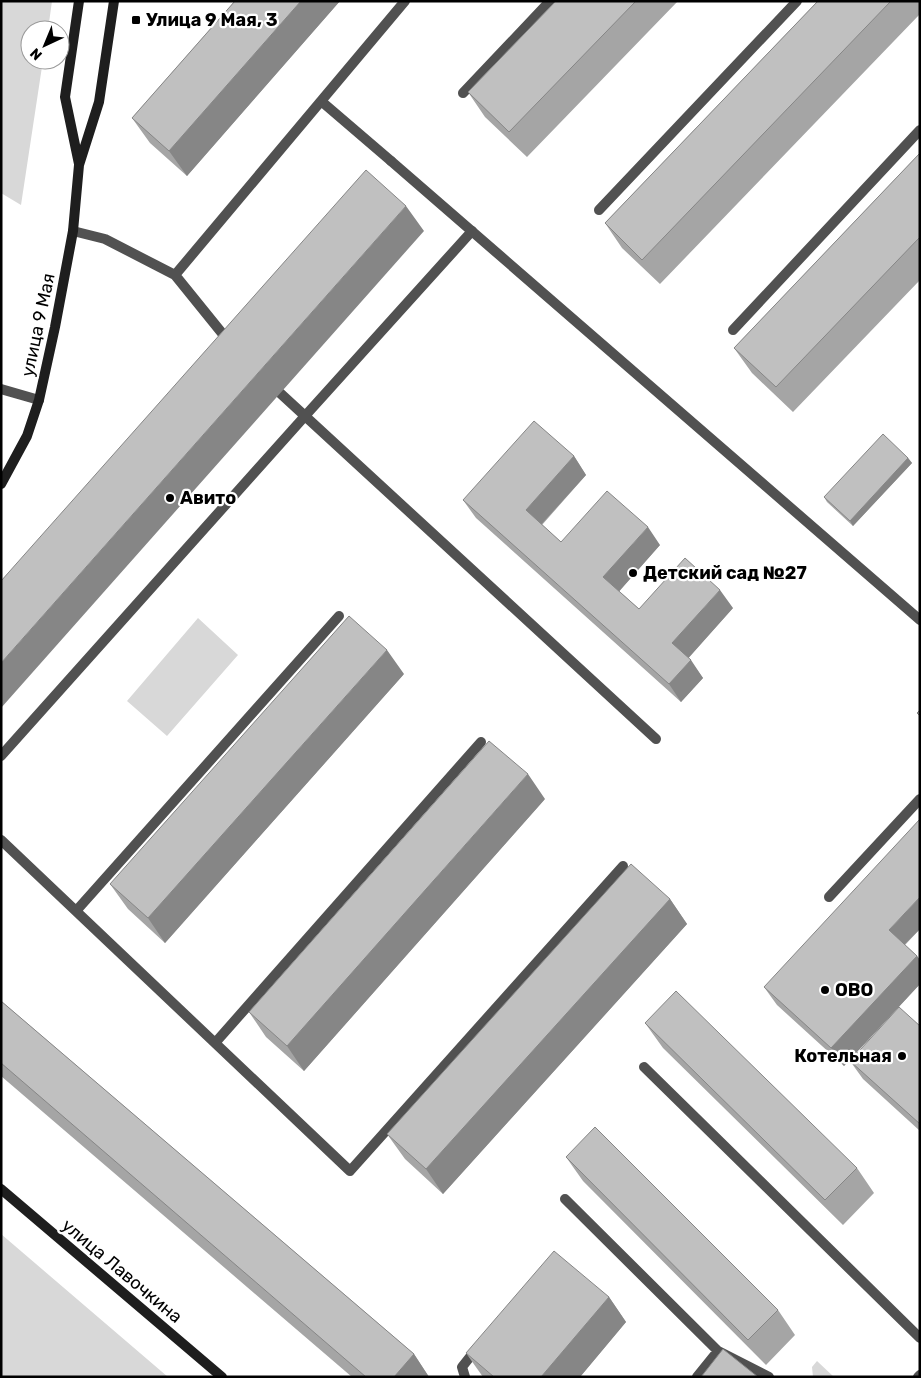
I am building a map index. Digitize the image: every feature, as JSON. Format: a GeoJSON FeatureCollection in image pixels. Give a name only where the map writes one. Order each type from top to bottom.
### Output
{"type":"FeatureCollection","features":[{"type":"Feature","properties":{"kind":"main road","name":"улица 9 Мая"},"geometry":{"type":"LineString","coordinates":[[79,1],[65,97],[80,165]]}},
{"type":"Feature","properties":{"kind":"main road","name":"улица 9 Мая"},"geometry":{"type":"LineString","coordinates":[[1,484],[27,436],[39,400],[74,231],[80,165],[99,102],[114,1]]}},
{"type":"Feature","properties":{"kind":"main road","name":"улица Лавочкина"},"geometry":{"type":"LineString","coordinates":[[1,1190],[222,1377]]}},
{"type":"Feature","properties":{"kind":"street"},"geometry":{"type":"LineString","coordinates":[[175,275],[406,1]]}},
{"type":"Feature","properties":{"kind":"street"},"geometry":{"type":"LineString","coordinates":[[463,93],[550,1]]}},
{"type":"Feature","properties":{"kind":"street"},"geometry":{"type":"LineString","coordinates":[[599,210],[797,1]]}},
{"type":"Feature","properties":{"kind":"street"},"geometry":{"type":"LineString","coordinates":[[321,101],[920,620]]}},
{"type":"Feature","properties":{"kind":"street"},"geometry":{"type":"LineString","coordinates":[[733,330],[920,130]]}},
{"type":"Feature","properties":{"kind":"street"},"geometry":{"type":"LineString","coordinates":[[74,231],[105,239],[175,275],[234,348]]}},
{"type":"Feature","properties":{"kind":"street"},"geometry":{"type":"LineString","coordinates":[[1,756],[472,231]]}},
{"type":"Feature","properties":{"kind":"street"},"geometry":{"type":"LineString","coordinates":[[1,390],[39,400]]}},
{"type":"Feature","properties":{"kind":"street"},"geometry":{"type":"LineString","coordinates":[[280,392],[656,739]]}},
{"type":"Feature","properties":{"kind":"street"},"geometry":{"type":"LineString","coordinates":[[76,911],[339,616]]}},
{"type":"Feature","properties":{"kind":"street"},"geometry":{"type":"LineString","coordinates":[[215,1044],[481,742]]}},
{"type":"Feature","properties":{"kind":"street"},"geometry":{"type":"LineString","coordinates":[[829,896],[920,798]]}},
{"type":"Feature","properties":{"kind":"street"},"geometry":{"type":"LineString","coordinates":[[3,845],[76,911],[350,1172],[622,866]]}},
{"type":"Feature","properties":{"kind":"street"},"geometry":{"type":"LineString","coordinates":[[644,1067],[920,1338]]}},
{"type":"Feature","properties":{"kind":"street"},"geometry":{"type":"LineString","coordinates":[[565,1199],[718,1351],[769,1377]]}},
{"type":"Feature","properties":{"kind":"street"},"geometry":{"type":"LineString","coordinates":[[465,1377],[462,1366],[481,1343]]}},
{"type":"Feature","properties":{"kind":"street"},"geometry":{"type":"LineString","coordinates":[[697,1377],[718,1351]]}},
{"type":"Feature","properties":{"kind":"shaded area"},"geometry":{"type":"Polygon","coordinates":[[[1,1],[52,1],[49,20],[20,20],[20,70],[41,70],[21,205],[1,193],[1,1]]]}},
{"type":"Feature","properties":{"kind":"shaded area"},"geometry":{"type":"Polygon","coordinates":[[[198,618],[238,655],[167,736],[127,701],[198,618]]]}},
{"type":"Feature","properties":{"kind":"shaded area"},"geometry":{"type":"Polygon","coordinates":[[[1,1234],[168,1377],[1,1377],[1,1234]]]}},
{"type":"Feature","properties":{"kind":"shaded area"},"geometry":{"type":"Polygon","coordinates":[[[817,1361],[834,1377],[813,1377],[812,1367],[817,1361]]]}},
{"type":"Feature","properties":{"kind":"building"},"geometry":{"type":"Polygon","coordinates":[[[235,1],[301,1],[169,151],[132,118],[235,1]]]}},
{"type":"Feature","properties":{"kind":"building"},"geometry":{"type":"Polygon","coordinates":[[[556,1],[636,1],[509,132],[468,92],[556,1]]]}},
{"type":"Feature","properties":{"kind":"building"},"geometry":{"type":"Polygon","coordinates":[[[818,1],[891,1],[642,260],[605,223],[818,1]]]}},
{"type":"Feature","properties":{"kind":"building"},"geometry":{"type":"Polygon","coordinates":[[[920,153],[920,237],[776,387],[734,348],[920,153]]]}},
{"type":"Feature","properties":{"kind":"building"},"geometry":{"type":"Polygon","coordinates":[[[366,170],[406,206],[1,663],[1,581],[366,170]]]}},
{"type":"Feature","properties":{"kind":"building"},"geometry":{"type":"Polygon","coordinates":[[[534,421],[574,456],[526,510],[561,542],[607,491],[648,527],[603,577],[639,609],[685,558],[720,590],[672,643],[691,660],[669,684],[463,500],[534,421]]]}},
{"type":"Feature","properties":{"kind":"building"},"geometry":{"type":"Polygon","coordinates":[[[883,434],[908,458],[850,521],[824,497],[883,434]]]}},
{"type":"Feature","properties":{"kind":"building"},"geometry":{"type":"Polygon","coordinates":[[[349,616],[387,650],[148,918],[110,884],[349,616]]]}},
{"type":"Feature","properties":{"kind":"building"},"geometry":{"type":"Polygon","coordinates":[[[489,741],[528,774],[287,1046],[249,1012],[489,741]]]}},
{"type":"Feature","properties":{"kind":"building"},"geometry":{"type":"Polygon","coordinates":[[[920,819],[920,897],[889,930],[917,956],[831,1048],[764,987],[920,819]]]}},
{"type":"Feature","properties":{"kind":"building"},"geometry":{"type":"Polygon","coordinates":[[[631,864],[670,899],[426,1169],[387,1134],[631,864]]]}},
{"type":"Feature","properties":{"kind":"building"},"geometry":{"type":"Polygon","coordinates":[[[676,991],[857,1168],[825,1200],[645,1023],[676,991]]]}},
{"type":"Feature","properties":{"kind":"building"},"geometry":{"type":"Polygon","coordinates":[[[1,1001],[414,1354],[394,1377],[366,1377],[1,1063],[1,1001]]]}},
{"type":"Feature","properties":{"kind":"building","name":"Котельная"},"geometry":{"type":"Polygon","coordinates":[[[899,1007],[920,1026],[920,1124],[850,1061],[899,1007]]]}},
{"type":"Feature","properties":{"kind":"building"},"geometry":{"type":"Polygon","coordinates":[[[595,1127],[778,1310],[748,1340],[566,1157],[595,1127]]]}},
{"type":"Feature","properties":{"kind":"building"},"geometry":{"type":"Polygon","coordinates":[[[554,1251],[609,1297],[541,1377],[494,1377],[466,1353],[554,1251]]]}},
{"type":"Feature","properties":{"kind":"building"},"geometry":{"type":"Polygon","coordinates":[[[723,1349],[758,1377],[701,1377],[723,1349]]]}},
{"type":"Feature","properties":{"kind":"place","name":"Улица 9 Мая, 3"},"geometry":{"type":"Point","coordinates":[136,20]}},
{"type":"Feature","properties":{"kind":"place","name":"Авито"},"geometry":{"type":"Point","coordinates":[170,498]}},
{"type":"Feature","properties":{"kind":"place","name":"Детский сад №27"},"geometry":{"type":"Point","coordinates":[633,573]}},
{"type":"Feature","properties":{"kind":"place","name":"ОВО"},"geometry":{"type":"Point","coordinates":[825,990]}},
{"type":"Feature","properties":{"kind":"place","name":"Котельная"},"geometry":{"type":"Point","coordinates":[902,1056]}}]}
